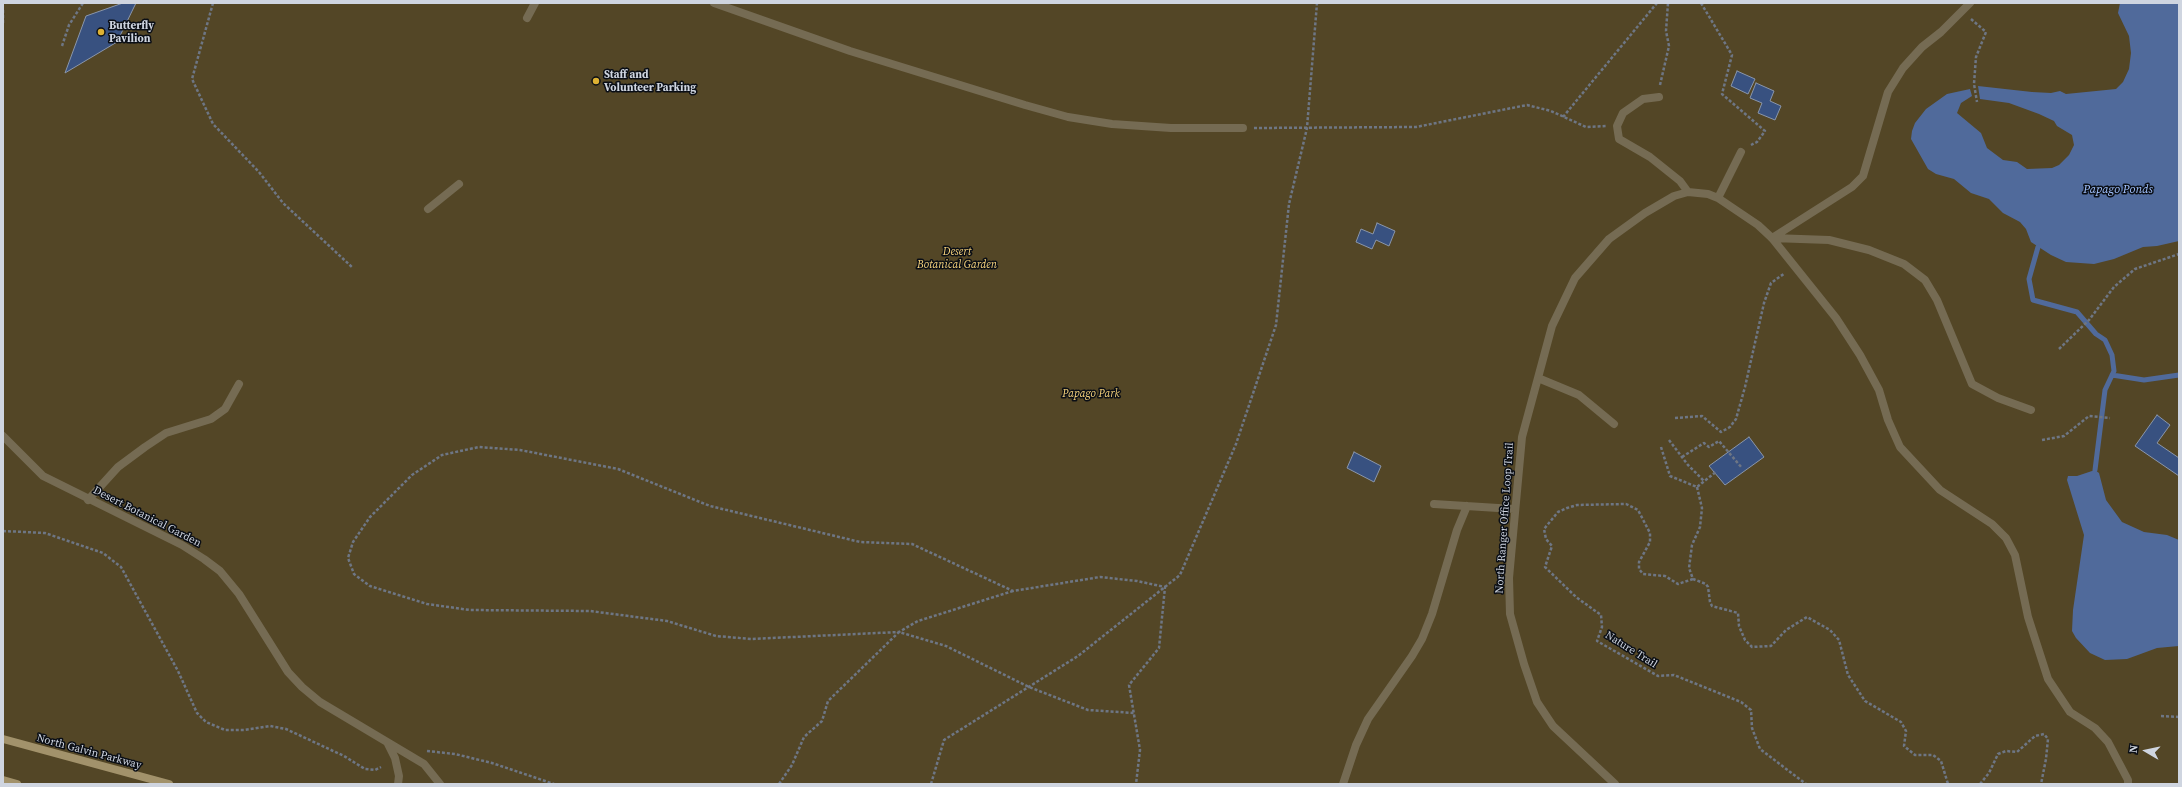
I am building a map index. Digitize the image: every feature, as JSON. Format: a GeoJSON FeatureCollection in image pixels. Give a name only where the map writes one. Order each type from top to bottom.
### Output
{"type":"FeatureCollection","features":[{"type":"Feature","properties":{"kind":"main road","name":"North Galvin Parkway"},"geometry":{"type":"LineString","coordinates":[[3,739],[169,784]]}},
{"type":"Feature","properties":{"kind":"main road"},"geometry":{"type":"LineString","coordinates":[[3,780],[17,784]]}},
{"type":"Feature","properties":{"kind":"street"},"geometry":{"type":"LineString","coordinates":[[527,18],[536,3]]}},
{"type":"Feature","properties":{"kind":"street"},"geometry":{"type":"LineString","coordinates":[[714,3],[850,51],[1025,105],[1068,116],[1112,124],[1170,128],[1243,128]]}},
{"type":"Feature","properties":{"kind":"street"},"geometry":{"type":"LineString","coordinates":[[1772,238],[1839,196],[1863,176],[1888,92],[1903,68],[1922,47],[1963,12],[1970,3]]}},
{"type":"Feature","properties":{"kind":"street"},"geometry":{"type":"LineString","coordinates":[[1659,97],[1643,99],[1623,113],[1617,126],[1619,139],[1656,162],[1680,181],[1688,192]]}},
{"type":"Feature","properties":{"kind":"street"},"geometry":{"type":"LineString","coordinates":[[1718,198],[1741,152]]}},
{"type":"Feature","properties":{"kind":"street"},"geometry":{"type":"LineString","coordinates":[[428,209],[459,184]]}},
{"type":"Feature","properties":{"kind":"street","name":"North Ranger Office Loop Trail"},"geometry":{"type":"LineString","coordinates":[[1615,784],[1564,738],[1553,726],[1537,702],[1524,664],[1510,614],[1509,578],[1514,509],[1522,437],[1552,326],[1575,278],[1609,239],[1645,213],[1674,196],[1688,192],[1708,194],[1718,198],[1753,221],[1772,238],[1836,318],[1860,356],[1879,390],[1888,420],[1900,447],[1940,490],[1992,524],[2006,538],[2015,555],[2028,616],[2048,679],[2070,712],[2095,728],[2108,742],[2128,780],[2128,784]]}},
{"type":"Feature","properties":{"kind":"street"},"geometry":{"type":"LineString","coordinates":[[1772,238],[1829,240],[1869,250],[1904,264],[1925,280],[1937,300],[1972,384],[1998,398],[2031,410]]}},
{"type":"Feature","properties":{"kind":"street"},"geometry":{"type":"LineString","coordinates":[[1538,378],[1579,395],[1614,424]]}},
{"type":"Feature","properties":{"kind":"street"},"geometry":{"type":"LineString","coordinates":[[88,500],[118,467],[166,433],[211,420],[225,409],[238,384]]}},
{"type":"Feature","properties":{"kind":"street","name":"Desert Botanical Garden"},"geometry":{"type":"LineString","coordinates":[[3,436],[43,476],[88,500],[182,545],[214,567],[239,594],[288,672],[302,687],[320,702],[388,744],[424,764],[440,784]]}},
{"type":"Feature","properties":{"kind":"street"},"geometry":{"type":"LineString","coordinates":[[1434,504],[1514,509]]}},
{"type":"Feature","properties":{"kind":"street"},"geometry":{"type":"LineString","coordinates":[[1343,784],[1356,745],[1368,719],[1422,639],[1432,614],[1457,530],[1467,506]]}},
{"type":"Feature","properties":{"kind":"street"},"geometry":{"type":"LineString","coordinates":[[388,744],[396,758],[400,776],[398,784]]}},
{"type":"Feature","properties":{"kind":"path"},"geometry":{"type":"LineString","coordinates":[[62,46],[69,25],[83,3]]}},
{"type":"Feature","properties":{"kind":"path"},"geometry":{"type":"LineString","coordinates":[[213,3],[192,79],[213,124],[254,167],[283,203],[353,268]]}},
{"type":"Feature","properties":{"kind":"path"},"geometry":{"type":"LineString","coordinates":[[931,784],[944,740],[1078,656],[1180,575],[1236,444],[1276,325],[1289,204],[1308,128],[1317,3]]}},
{"type":"Feature","properties":{"kind":"path"},"geometry":{"type":"LineString","coordinates":[[1563,117],[1657,3]]}},
{"type":"Feature","properties":{"kind":"path"},"geometry":{"type":"LineString","coordinates":[[1659,97],[1661,75],[1669,46],[1666,31],[1668,3]]}},
{"type":"Feature","properties":{"kind":"path"},"geometry":{"type":"LineString","coordinates":[[1701,3],[1732,55],[1722,94],[1765,131],[1757,142],[1741,152]]}},
{"type":"Feature","properties":{"kind":"path"},"geometry":{"type":"LineString","coordinates":[[3,10],[3,25]]}},
{"type":"Feature","properties":{"kind":"path"},"geometry":{"type":"LineString","coordinates":[[1963,12],[1986,32],[1976,57],[1974,84],[1977,102]]}},
{"type":"Feature","properties":{"kind":"path"},"geometry":{"type":"LineString","coordinates":[[1243,128],[1416,127],[1528,105],[1551,111],[1586,127],[1617,126]]}},
{"type":"Feature","properties":{"kind":"path"},"geometry":{"type":"LineString","coordinates":[[2059,349],[2083,326],[2114,287],[2135,269],[2179,254]]}},
{"type":"Feature","properties":{"kind":"path"},"geometry":{"type":"LineString","coordinates":[[1675,418],[1702,416],[1721,432],[1730,427],[1736,419],[1745,387],[1764,302],[1771,283],[1794,267]]}},
{"type":"Feature","properties":{"kind":"path"},"geometry":{"type":"LineString","coordinates":[[2042,440],[2064,436],[2088,416],[2110,418]]}},
{"type":"Feature","properties":{"kind":"path"},"geometry":{"type":"LineString","coordinates":[[1669,440],[1682,458],[1704,481]]}},
{"type":"Feature","properties":{"kind":"path"},"geometry":{"type":"LineString","coordinates":[[1682,458],[1704,443],[1709,447],[1719,441],[1742,468]]}},
{"type":"Feature","properties":{"kind":"path"},"geometry":{"type":"LineString","coordinates":[[1013,591],[912,544],[860,542],[710,506],[618,469],[520,450],[479,447],[442,455],[412,475],[370,517],[352,542],[348,558],[354,574],[370,586],[427,604],[470,610],[590,611],[667,621],[716,636],[751,639],[899,632],[946,646],[1029,687],[1088,710],[1134,713]]}},
{"type":"Feature","properties":{"kind":"path"},"geometry":{"type":"LineString","coordinates":[[1660,447],[1670,476],[1697,487]]}},
{"type":"Feature","properties":{"kind":"path"},"geometry":{"type":"LineString","coordinates":[[1697,487],[1717,471]]}},
{"type":"Feature","properties":{"kind":"path"},"geometry":{"type":"LineString","coordinates":[[1697,487],[1702,508],[1698,532],[1692,545],[1689,568],[1693,579],[1706,584],[1708,587],[1712,606],[1738,613],[1739,626],[1745,640],[1752,647],[1771,646],[1786,630],[1807,617],[1830,630],[1838,640],[1848,675],[1861,695],[1866,701],[1901,722],[1906,731],[1904,746],[1915,755],[1933,756],[1942,761],[1948,784]]}},
{"type":"Feature","properties":{"kind":"path","name":"Nature Trail"},"geometry":{"type":"LineString","coordinates":[[1693,579],[1678,584],[1665,576],[1643,574],[1639,569],[1639,562],[1650,542],[1650,533],[1638,510],[1626,504],[1577,506],[1567,508],[1558,512],[1544,528],[1546,539],[1552,546],[1546,567],[1576,598],[1601,615],[1602,627],[1597,641],[1658,676],[1680,677],[1741,702],[1751,710],[1752,728],[1760,749],[1806,784]]}},
{"type":"Feature","properties":{"kind":"path"},"geometry":{"type":"LineString","coordinates":[[3,531],[45,533],[103,553],[121,567],[178,671],[197,713],[206,722],[225,730],[244,730],[270,726],[286,729],[344,756],[365,769],[375,770],[381,766]]}},
{"type":"Feature","properties":{"kind":"path"},"geometry":{"type":"LineString","coordinates":[[778,784],[792,765],[804,737],[822,721],[828,701],[899,632],[918,620],[1013,591],[1100,577],[1137,580],[1165,587]]}},
{"type":"Feature","properties":{"kind":"path"},"geometry":{"type":"LineString","coordinates":[[1136,784],[1140,750],[1129,685],[1160,648],[1165,587]]}},
{"type":"Feature","properties":{"kind":"path"},"geometry":{"type":"LineString","coordinates":[[2161,716],[2179,717]]}},
{"type":"Feature","properties":{"kind":"path"},"geometry":{"type":"LineString","coordinates":[[1980,784],[1989,773],[1998,754],[2006,751],[2017,752],[2035,736],[2044,734],[2048,739],[2041,784]]}},
{"type":"Feature","properties":{"kind":"path"},"geometry":{"type":"LineString","coordinates":[[423,747],[427,751],[455,754],[492,763],[554,784]]}},
{"type":"Feature","properties":{"kind":"green space","name":"Papago Park"},"geometry":{"type":"Polygon","coordinates":[[[3,3],[2179,3],[2179,784],[3,784],[3,3]]]}},
{"type":"Feature","properties":{"kind":"water","name":"Papago Ponds"},"geometry":{"type":"Polygon","coordinates":[[[2120,3],[2179,3],[2179,241],[2157,246],[2143,247],[2114,259],[2094,264],[2066,262],[2051,255],[2031,242],[2026,229],[2020,222],[2003,213],[1989,199],[1971,193],[1954,179],[1936,174],[1928,169],[1911,139],[1912,131],[1915,123],[1926,109],[1947,94],[1970,89],[1972,96],[1961,103],[1957,113],[1981,133],[1987,148],[2003,160],[2017,162],[2027,169],[2052,168],[2059,165],[2069,155],[2074,145],[2072,135],[2057,126],[2054,121],[2039,114],[2009,103],[1980,99],[1978,86],[2032,92],[2051,93],[2060,91],[2066,94],[2116,89],[2123,82],[2129,69],[2131,53],[2129,36],[2118,13],[2120,3]]]}},
{"type":"Feature","properties":{"kind":"water"},"geometry":{"type":"Polygon","coordinates":[[[2095,470],[2099,473],[2106,500],[2122,522],[2144,532],[2167,535],[2179,540],[2179,646],[2157,648],[2127,659],[2105,660],[2090,653],[2076,638],[2072,631],[2073,610],[2084,535],[2067,480],[2068,476],[2077,476],[2095,470]]]}},
{"type":"Feature","properties":{"kind":"building","name":"Butterfly Pavilion"},"geometry":{"type":"Polygon","coordinates":[[[123,3],[136,3],[117,42],[65,73],[86,16],[123,3]]]}},
{"type":"Feature","properties":{"kind":"building"},"geometry":{"type":"Polygon","coordinates":[[[1737,71],[1755,79],[1748,94],[1731,86],[1737,71]]]}},
{"type":"Feature","properties":{"kind":"building"},"geometry":{"type":"Polygon","coordinates":[[[1756,83],[1774,91],[1770,101],[1781,106],[1775,120],[1758,113],[1762,103],[1750,98],[1756,83]]]}},
{"type":"Feature","properties":{"kind":"building"},"geometry":{"type":"Polygon","coordinates":[[[1377,223],[1395,231],[1389,246],[1376,240],[1372,249],[1356,242],[1361,229],[1373,234],[1377,223]]]}},
{"type":"Feature","properties":{"kind":"building"},"geometry":{"type":"Polygon","coordinates":[[[2157,415],[2170,425],[2157,443],[2179,458],[2179,476],[2135,446],[2157,415]]]}},
{"type":"Feature","properties":{"kind":"building"},"geometry":{"type":"Polygon","coordinates":[[[1749,437],[1764,457],[1725,485],[1709,466],[1749,437]]]}},
{"type":"Feature","properties":{"kind":"building"},"geometry":{"type":"Polygon","coordinates":[[[1354,452],[1381,466],[1374,482],[1347,468],[1354,452]]]}},
{"type":"Feature","properties":{"kind":"waterway"},"geometry":{"type":"LineString","coordinates":[[2038,247],[2029,279],[2033,300],[2077,312],[2096,334],[2105,340],[2112,355],[2114,371],[2105,390],[2095,470]]}},
{"type":"Feature","properties":{"kind":"waterway"},"geometry":{"type":"LineString","coordinates":[[2112,375],[2144,380],[2179,375]]}},
{"type":"Feature","properties":{"kind":"place","name":"Butterfly Pavilion"},"geometry":{"type":"Point","coordinates":[101,32]}},
{"type":"Feature","properties":{"kind":"place","name":"Staff and Volunteer Parking"},"geometry":{"type":"Point","coordinates":[596,81]}}]}
